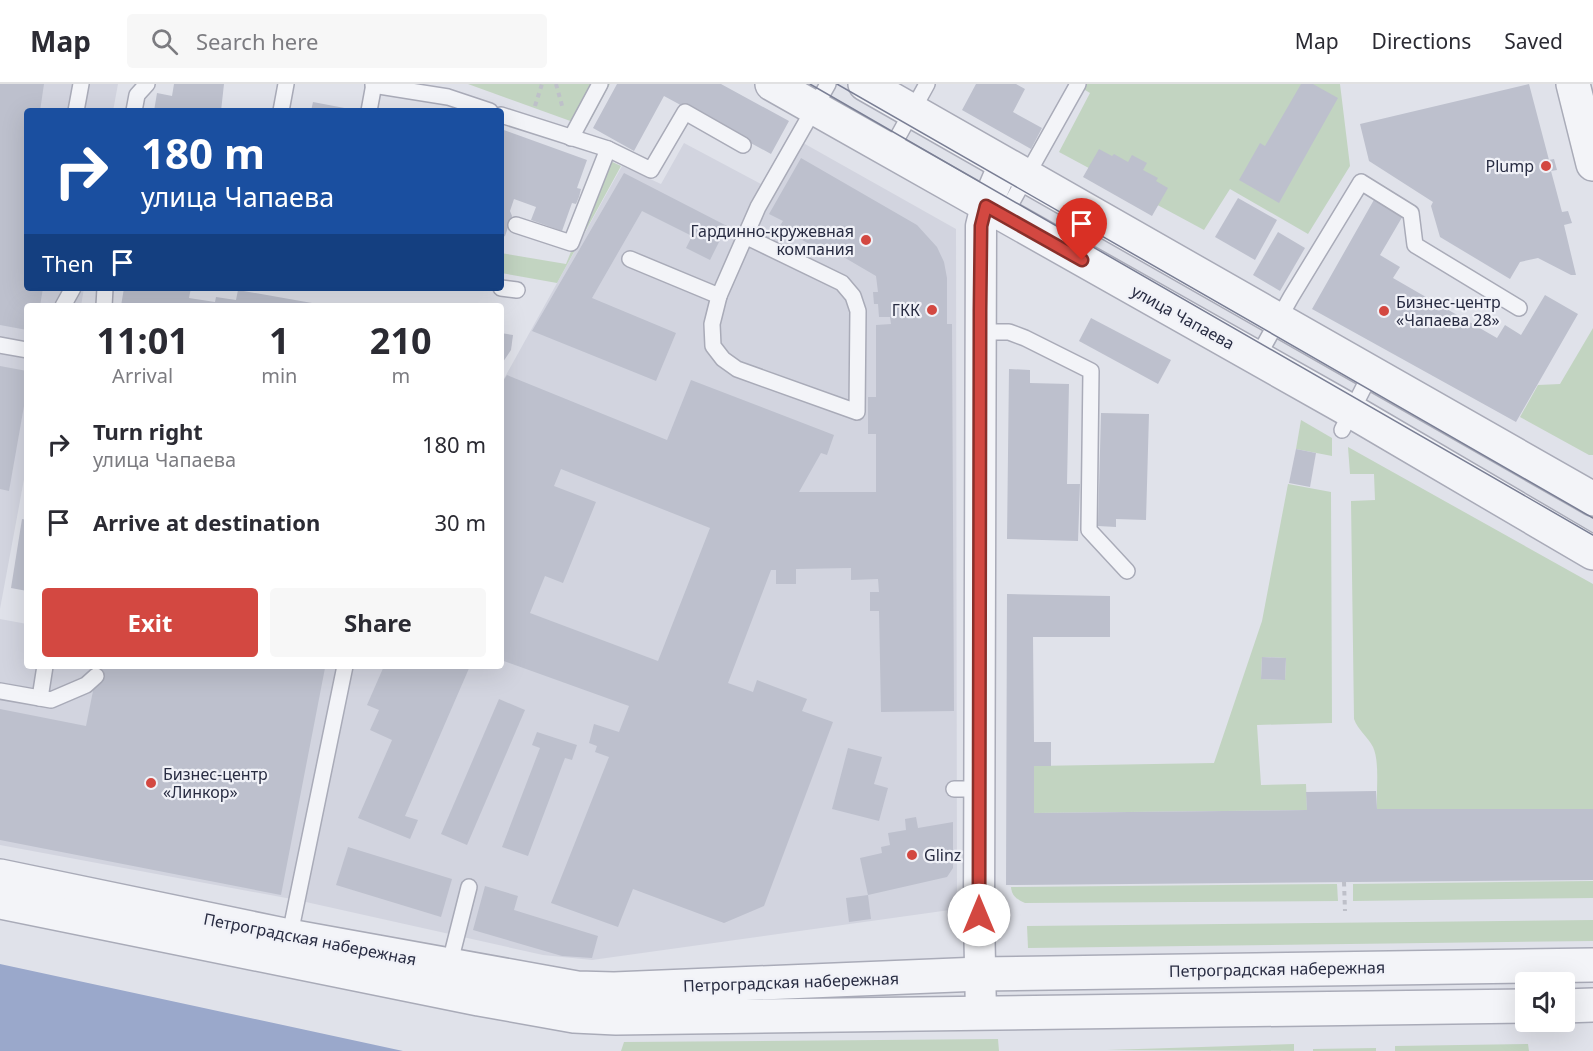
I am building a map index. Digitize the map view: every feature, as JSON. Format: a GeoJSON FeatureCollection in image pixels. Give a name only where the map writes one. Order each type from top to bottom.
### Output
{"type":"FeatureCollection","features":[{"type":"Feature","properties":{"kind":"street","name":"улица Чапаева"},"geometry":{"type":"LineString","coordinates":[[772,84],[821,96],[890,151],[1257,358],[1346,421],[1593,553]]}},
{"type":"Feature","properties":{"kind":"street"},"geometry":{"type":"LineString","coordinates":[[865,84],[919,97],[1015,170],[1593,499]]}},
{"type":"Feature","properties":{"kind":"street"},"geometry":{"type":"LineString","coordinates":[[1573,84],[1593,164]]}},
{"type":"Feature","properties":{"kind":"street"},"geometry":{"type":"LineString","coordinates":[[981,1014],[967,789],[981,226],[995,211],[1015,170]]}},
{"type":"Feature","properties":{"kind":"street","name":"Петроградская набережная"},"geometry":{"type":"LineString","coordinates":[[0,876],[287,948],[574,1016],[616,1018],[1515,1006]]}},
{"type":"Feature","properties":{"kind":"street","name":"Петроградская набережная"},"geometry":{"type":"LineString","coordinates":[[0,902],[287,948],[449,966],[577,988],[614,989],[980,974],[1593,965]]}},
{"type":"Feature","properties":{"kind":"street"},"geometry":{"type":"LineString","coordinates":[[1575,1006],[1593,1005]]}},
{"type":"Feature","properties":{"kind":"lane"},"geometry":{"type":"LineString","coordinates":[[77,108],[81,84]]}},
{"type":"Feature","properties":{"kind":"lane"},"geometry":{"type":"LineString","coordinates":[[135,108],[137,95],[147,84]]}},
{"type":"Feature","properties":{"kind":"lane"},"geometry":{"type":"LineString","coordinates":[[282,108],[286,84]]}},
{"type":"Feature","properties":{"kind":"lane"},"geometry":{"type":"LineString","coordinates":[[571,138],[600,84]]}},
{"type":"Feature","properties":{"kind":"lane"},"geometry":{"type":"LineString","coordinates":[[1015,170],[1078,84]]}},
{"type":"Feature","properties":{"kind":"lane"},"geometry":{"type":"LineString","coordinates":[[370,108],[374,85],[446,104],[471,108]]}},
{"type":"Feature","properties":{"kind":"lane"},"geometry":{"type":"LineString","coordinates":[[746,236],[842,283],[853,296],[858,311],[857,412],[737,369],[723,359],[713,346],[712,324],[719,296],[758,207],[821,96]]}},
{"type":"Feature","properties":{"kind":"lane"},"geometry":{"type":"LineString","coordinates":[[890,151],[919,97]]}},
{"type":"Feature","properties":{"kind":"lane"},"geometry":{"type":"LineString","coordinates":[[504,116],[608,149],[651,170],[685,112],[743,145]]}},
{"type":"Feature","properties":{"kind":"lane"},"geometry":{"type":"LineString","coordinates":[[516,225],[570,243],[608,149]]}},
{"type":"Feature","properties":{"kind":"lane"},"geometry":{"type":"LineString","coordinates":[[1257,358],[1361,182],[1411,213],[1415,245],[1519,308]]}},
{"type":"Feature","properties":{"kind":"lane"},"geometry":{"type":"LineString","coordinates":[[630,259],[719,296]]}},
{"type":"Feature","properties":{"kind":"lane"},"geometry":{"type":"LineString","coordinates":[[504,288],[517,290]]}},
{"type":"Feature","properties":{"kind":"lane"},"geometry":{"type":"LineString","coordinates":[[980,332],[1009,332],[1091,371],[1089,530],[1127,571]]}},
{"type":"Feature","properties":{"kind":"lane"},"geometry":{"type":"LineString","coordinates":[[0,345],[24,349]]}},
{"type":"Feature","properties":{"kind":"lane"},"geometry":{"type":"LineString","coordinates":[[1346,421],[1371,373]]}},
{"type":"Feature","properties":{"kind":"lane"},"geometry":{"type":"LineString","coordinates":[[40,698],[45,669]]}},
{"type":"Feature","properties":{"kind":"lane"},"geometry":{"type":"LineString","coordinates":[[287,948],[344,669]]}},
{"type":"Feature","properties":{"kind":"lane"},"geometry":{"type":"LineString","coordinates":[[0,691],[51,700],[86,685],[96,676]]}},
{"type":"Feature","properties":{"kind":"lane"},"geometry":{"type":"LineString","coordinates":[[449,966],[469,887]]}},
{"type":"Feature","properties":{"kind":"path"},"geometry":{"type":"LineString","coordinates":[[1344,882],[1345,911]]}},
{"type":"Feature","properties":{"kind":"shaded area"},"geometry":{"type":"Polygon","coordinates":[[[0,84],[118,84],[114,108],[24,108],[24,291],[84,291],[82,303],[24,303],[24,479],[0,609],[0,84]]]}},
{"type":"Feature","properties":{"kind":"shaded area"},"geometry":{"type":"Polygon","coordinates":[[[789,135],[956,229],[957,909],[592,960],[543,955],[297,900],[0,845],[0,619],[24,623],[24,669],[504,669],[504,379],[622,166],[661,184],[684,143],[761,184],[789,135]]]}},
{"type":"Feature","properties":{"kind":"green space"},"geometry":{"type":"Polygon","coordinates":[[[468,84],[610,84],[587,127],[468,84]]]}},
{"type":"Feature","properties":{"kind":"green space"},"geometry":{"type":"Polygon","coordinates":[[[1075,84],[1340,84],[1350,166],[1308,234],[1230,189],[1204,230],[1059,152],[1090,93],[1075,84]]]}},
{"type":"Feature","properties":{"kind":"green space"},"geometry":{"type":"Polygon","coordinates":[[[608,160],[621,166],[557,283],[504,274],[504,254],[566,264],[608,160]]]}},
{"type":"Feature","properties":{"kind":"green space"},"geometry":{"type":"Polygon","coordinates":[[[1593,328],[1593,455],[1589,455],[1520,417],[1538,385],[1560,384],[1593,328]]]}},
{"type":"Feature","properties":{"kind":"green space"},"geometry":{"type":"Polygon","coordinates":[[[1301,420],[1332,438],[1332,456],[1296,449],[1301,420]]]}},
{"type":"Feature","properties":{"kind":"green space"},"geometry":{"type":"Polygon","coordinates":[[[1348,447],[1593,584],[1593,809],[1377,809],[1375,753],[1371,743],[1354,719],[1351,501],[1375,500],[1374,474],[1350,474],[1348,447]]]}},
{"type":"Feature","properties":{"kind":"green space"},"geometry":{"type":"Polygon","coordinates":[[[1288,484],[1331,492],[1332,723],[1257,725],[1261,785],[1306,784],[1307,810],[1034,813],[1034,766],[1214,763],[1262,621],[1288,484]],[[1262,657],[1261,679],[1285,680],[1286,658],[1262,657]]]}},
{"type":"Feature","properties":{"kind":"green space"},"geometry":{"type":"Polygon","coordinates":[[[1593,881],[1593,898],[1353,901],[1353,884],[1593,881]]]}},
{"type":"Feature","properties":{"kind":"green space"},"geometry":{"type":"Polygon","coordinates":[[[1337,884],[1338,901],[1025,903],[1015,897],[1011,887],[1337,884]]]}},
{"type":"Feature","properties":{"kind":"green space"},"geometry":{"type":"Polygon","coordinates":[[[1593,920],[1593,941],[1028,948],[1027,926],[1593,920]]]}},
{"type":"Feature","properties":{"kind":"green space"},"geometry":{"type":"Polygon","coordinates":[[[998,1039],[999,1051],[621,1051],[624,1042],[998,1039]]]}},
{"type":"Feature","properties":{"kind":"green space"},"geometry":{"type":"Polygon","coordinates":[[[1294,1044],[1294,1051],[1107,1050],[1294,1044]]]}},
{"type":"Feature","properties":{"kind":"green space"},"geometry":{"type":"Polygon","coordinates":[[[1528,1044],[1529,1051],[1395,1051],[1395,1046],[1528,1044]]]}},
{"type":"Feature","properties":{"kind":"green space"},"geometry":{"type":"Polygon","coordinates":[[[1376,1048],[1376,1051],[1313,1051],[1313,1049],[1376,1048]]]}},
{"type":"Feature","properties":{"kind":"water"},"geometry":{"type":"Polygon","coordinates":[[[0,964],[403,1051],[0,1051],[0,964]]]}},
{"type":"Feature","properties":{"kind":"building"},"geometry":{"type":"Polygon","coordinates":[[[0,84],[44,84],[40,108],[24,108],[24,291],[42,291],[40,303],[24,303],[24,329],[0,325],[0,84]]]}},
{"type":"Feature","properties":{"kind":"building"},"geometry":{"type":"Polygon","coordinates":[[[174,84],[224,84],[221,108],[154,108],[157,93],[172,96],[174,84]]]}},
{"type":"Feature","properties":{"kind":"building"},"geometry":{"type":"Polygon","coordinates":[[[617,84],[721,84],[789,121],[771,154],[664,96],[634,151],[593,128],[617,84]]]}},
{"type":"Feature","properties":{"kind":"building"},"geometry":{"type":"Polygon","coordinates":[[[976,84],[1016,84],[1025,89],[1013,112],[1042,128],[1031,149],[962,110],[976,84]]]}},
{"type":"Feature","properties":{"kind":"building"},"geometry":{"type":"Polygon","coordinates":[[[1301,84],[1313,84],[1338,98],[1279,203],[1239,180],[1260,143],[1265,146],[1301,84]]]}},
{"type":"Feature","properties":{"kind":"building"},"geometry":{"type":"Polygon","coordinates":[[[1529,84],[1549,160],[1554,159],[1557,170],[1551,171],[1562,212],[1568,211],[1572,223],[1564,225],[1576,275],[1571,275],[1538,258],[1520,262],[1510,279],[1440,237],[1431,206],[1433,202],[1369,161],[1360,124],[1529,84]]]}},
{"type":"Feature","properties":{"kind":"building"},"geometry":{"type":"Polygon","coordinates":[[[313,102],[344,108],[312,108],[313,102]]]}},
{"type":"Feature","properties":{"kind":"building"},"geometry":{"type":"Polygon","coordinates":[[[504,130],[587,160],[577,188],[581,189],[579,197],[576,204],[572,203],[562,231],[531,220],[536,207],[514,199],[510,211],[512,216],[505,236],[504,130]]]}},
{"type":"Feature","properties":{"kind":"building"},"geometry":{"type":"Polygon","coordinates":[[[1099,149],[1128,162],[1132,155],[1147,163],[1143,170],[1158,178],[1156,181],[1168,188],[1152,216],[1083,177],[1099,149]]]}},
{"type":"Feature","properties":{"kind":"building"},"geometry":{"type":"Polygon","coordinates":[[[801,158],[917,225],[937,247],[944,262],[947,278],[947,324],[952,324],[954,711],[881,712],[879,611],[870,611],[870,592],[879,592],[878,579],[851,580],[851,568],[796,569],[796,584],[776,584],[776,570],[771,570],[728,683],[753,692],[757,680],[807,699],[802,711],[833,722],[764,906],[724,923],[633,889],[618,927],[551,903],[609,757],[595,752],[597,746],[589,743],[594,724],[619,732],[629,706],[504,661],[504,380],[507,375],[667,440],[691,380],[834,435],[827,455],[821,453],[799,492],[876,492],[876,434],[868,434],[868,397],[876,397],[876,325],[891,324],[890,317],[879,317],[878,304],[874,304],[873,292],[878,292],[876,276],[823,245],[820,250],[779,227],[783,221],[769,214],[801,158]],[[561,469],[554,486],[596,502],[563,583],[545,576],[530,613],[658,661],[710,528],[561,469]]]}},
{"type":"Feature","properties":{"kind":"building"},"geometry":{"type":"Polygon","coordinates":[[[624,173],[727,226],[710,260],[686,248],[692,236],[642,211],[592,298],[676,333],[656,381],[532,331],[624,173]]]}},
{"type":"Feature","properties":{"kind":"building"},"geometry":{"type":"Polygon","coordinates":[[[1238,198],[1277,220],[1255,260],[1215,237],[1238,198]]]}},
{"type":"Feature","properties":{"kind":"building","name":"Бизнес-центр «Чапаева 28»"},"geometry":{"type":"Polygon","coordinates":[[[1375,198],[1404,214],[1380,255],[1400,267],[1393,278],[1497,338],[1505,325],[1521,335],[1545,295],[1578,314],[1516,422],[1312,309],[1375,198]]]}},
{"type":"Feature","properties":{"kind":"building"},"geometry":{"type":"Polygon","coordinates":[[[1278,232],[1305,248],[1280,291],[1253,275],[1278,232]]]}},
{"type":"Feature","properties":{"kind":"building"},"geometry":{"type":"Polygon","coordinates":[[[124,291],[190,291],[189,298],[215,302],[216,297],[236,300],[238,291],[244,291],[312,303],[122,303],[124,291]]]}},
{"type":"Feature","properties":{"kind":"building"},"geometry":{"type":"Polygon","coordinates":[[[1091,318],[1171,360],[1158,384],[1079,341],[1091,318]]]}},
{"type":"Feature","properties":{"kind":"building"},"geometry":{"type":"Polygon","coordinates":[[[504,334],[513,335],[511,350],[504,360],[504,334]]]}},
{"type":"Feature","properties":{"kind":"building"},"geometry":{"type":"Polygon","coordinates":[[[0,366],[24,370],[24,406],[9,491],[0,489],[0,366]]]}},
{"type":"Feature","properties":{"kind":"building"},"geometry":{"type":"Polygon","coordinates":[[[1009,369],[1030,370],[1030,383],[1069,384],[1067,484],[1080,484],[1078,541],[1007,539],[1009,369]]]}},
{"type":"Feature","properties":{"kind":"building"},"geometry":{"type":"Polygon","coordinates":[[[1101,413],[1149,414],[1146,520],[1116,519],[1116,527],[1098,526],[1101,413]]]}},
{"type":"Feature","properties":{"kind":"building"},"geometry":{"type":"Polygon","coordinates":[[[1296,449],[1316,453],[1310,487],[1289,483],[1296,449]]]}},
{"type":"Feature","properties":{"kind":"building"},"geometry":{"type":"Polygon","coordinates":[[[22,519],[24,519],[24,590],[11,588],[22,519]]]}},
{"type":"Feature","properties":{"kind":"building"},"geometry":{"type":"Polygon","coordinates":[[[1007,594],[1110,596],[1110,637],[1033,637],[1034,742],[1051,742],[1051,766],[1034,766],[1034,813],[1307,810],[1306,792],[1376,791],[1377,809],[1593,809],[1593,880],[1006,885],[1007,594]]]}},
{"type":"Feature","properties":{"kind":"building"},"geometry":{"type":"Polygon","coordinates":[[[1262,657],[1286,658],[1285,680],[1261,679],[1262,657]]]}},
{"type":"Feature","properties":{"kind":"building","name":"Бизнес-центр «Линкор»"},"geometry":{"type":"Polygon","coordinates":[[[97,669],[325,669],[281,895],[0,840],[0,709],[86,726],[97,669]]]}},
{"type":"Feature","properties":{"kind":"building"},"geometry":{"type":"Polygon","coordinates":[[[383,669],[469,669],[405,816],[418,820],[410,839],[358,818],[392,740],[370,730],[379,710],[367,705],[383,669]]]}},
{"type":"Feature","properties":{"kind":"building"},"geometry":{"type":"Polygon","coordinates":[[[499,699],[525,710],[467,845],[441,834],[499,699]]]}},
{"type":"Feature","properties":{"kind":"building"},"geometry":{"type":"Polygon","coordinates":[[[537,732],[577,745],[572,760],[565,758],[528,856],[502,847],[540,748],[532,745],[537,732]]]}},
{"type":"Feature","properties":{"kind":"building"},"geometry":{"type":"Polygon","coordinates":[[[848,748],[882,757],[874,784],[888,788],[879,821],[832,809],[848,748]]]}},
{"type":"Feature","properties":{"kind":"building","name":"Glinz"},"geometry":{"type":"Polygon","coordinates":[[[916,817],[918,828],[953,822],[953,868],[947,877],[868,895],[860,858],[882,853],[881,847],[890,845],[888,833],[906,830],[905,819],[916,817]]]}},
{"type":"Feature","properties":{"kind":"building"},"geometry":{"type":"Polygon","coordinates":[[[348,847],[452,879],[441,917],[336,885],[348,847]]]}},
{"type":"Feature","properties":{"kind":"building"},"geometry":{"type":"Polygon","coordinates":[[[485,886],[518,896],[514,910],[598,936],[592,958],[562,956],[473,930],[485,886]]]}},
{"type":"Feature","properties":{"kind":"building"},"geometry":{"type":"Polygon","coordinates":[[[868,895],[871,919],[849,922],[846,898],[868,895]]]}},
{"type":"Feature","properties":{"kind":"tram line"},"geometry":{"type":"LineString","coordinates":[[810,84],[1593,535]]}},
{"type":"Feature","properties":{"kind":"tram line"},"geometry":{"type":"LineString","coordinates":[[837,84],[1593,518]]}},
{"type":"Feature","properties":{"kind":"place","name":"Plump"},"geometry":{"type":"Point","coordinates":[1546,166]}},
{"type":"Feature","properties":{"kind":"place","name":"Гардинно-кружевная компания"},"geometry":{"type":"Point","coordinates":[866,240]}},
{"type":"Feature","properties":{"kind":"place","name":"ГКК"},"geometry":{"type":"Point","coordinates":[932,310]}},
{"type":"Feature","properties":{"kind":"place","name":"Бизнес-центр «Чапаева 28»"},"geometry":{"type":"Point","coordinates":[1384,311]}},
{"type":"Feature","properties":{"kind":"place","name":"Бизнес-центр «Линкор»"},"geometry":{"type":"Point","coordinates":[151,783]}},
{"type":"Feature","properties":{"kind":"place","name":"Glinz"},"geometry":{"type":"Point","coordinates":[912,855]}},
{"type":"Feature","properties":{"kind":"route"},"geometry":{"type":"LineString","coordinates":[[979,915],[980,311],[981,226],[986,206],[1082,260]]}}]}
